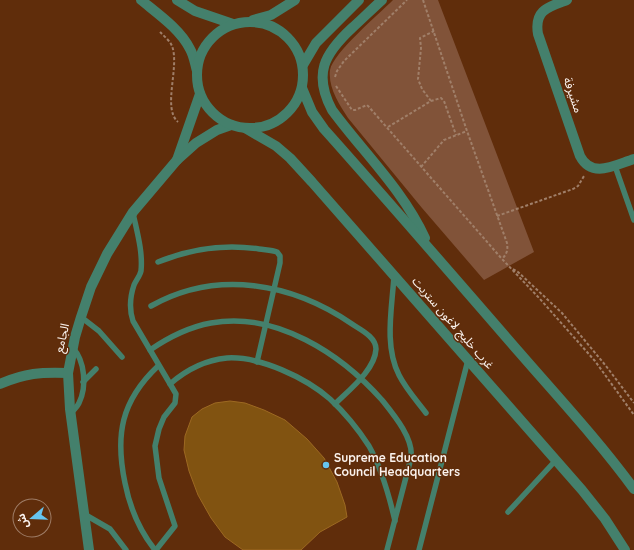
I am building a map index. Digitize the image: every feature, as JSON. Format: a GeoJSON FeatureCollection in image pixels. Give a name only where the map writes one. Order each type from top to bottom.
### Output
{"type":"FeatureCollection","features":[{"type":"Feature","properties":{"kind":"street"},"geometry":{"type":"LineString","coordinates":[[141,0],[184,39],[191,50],[197,71]]}},
{"type":"Feature","properties":{"kind":"street"},"geometry":{"type":"LineString","coordinates":[[177,0],[195,11],[233,24]]}},
{"type":"Feature","properties":{"kind":"street"},"geometry":{"type":"LineString","coordinates":[[252,21],[269,25],[285,34],[296,48],[303,65],[303,81],[302,88],[295,105],[282,118],[266,126],[246,128],[231,125],[220,118],[210,110],[200,94],[197,83],[197,71],[201,53],[217,32],[233,24],[252,21],[270,15],[295,0]]}},
{"type":"Feature","properties":{"kind":"street"},"geometry":{"type":"LineString","coordinates":[[303,65],[316,43],[359,0]]}},
{"type":"Feature","properties":{"kind":"street"},"geometry":{"type":"LineString","coordinates":[[382,0],[340,38],[330,51],[323,68],[322,81],[327,100],[332,110],[393,187],[422,231],[431,250]]}},
{"type":"Feature","properties":{"kind":"street","name":"مشيرفة"},"geometry":{"type":"LineString","coordinates":[[567,0],[546,9],[540,15],[536,24],[538,34],[580,156],[584,163],[589,167]]}},
{"type":"Feature","properties":{"kind":"street"},"geometry":{"type":"LineString","coordinates":[[302,88],[312,112],[324,129],[431,250],[593,438],[623,473],[634,489]]}},
{"type":"Feature","properties":{"kind":"street","name":"الجامع"},"geometry":{"type":"LineString","coordinates":[[177,160],[200,94]]}},
{"type":"Feature","properties":{"kind":"street","name":"الجامع"},"geometry":{"type":"LineString","coordinates":[[89,550],[70,413],[68,373],[81,317],[91,288],[104,261],[133,212],[177,160],[205,136],[231,125]]}},
{"type":"Feature","properties":{"kind":"street","name":"غرب خليج لاغون ستريت"},"geometry":{"type":"LineString","coordinates":[[246,128],[276,146],[290,158],[556,460],[605,519],[625,550]]}},
{"type":"Feature","properties":{"kind":"street"},"geometry":{"type":"LineString","coordinates":[[589,167],[602,169],[634,159]]}},
{"type":"Feature","properties":{"kind":"street"},"geometry":{"type":"LineString","coordinates":[[0,384],[15,377],[29,374],[48,372],[68,373]]}},
{"type":"Feature","properties":{"kind":"lane"},"geometry":{"type":"LineString","coordinates":[[615,166],[634,220]]}},
{"type":"Feature","properties":{"kind":"lane"},"geometry":{"type":"LineString","coordinates":[[133,212],[142,257],[141,273],[135,283],[131,296],[130,313],[158,366],[176,394],[172,408],[164,417],[159,429],[155,452],[159,478],[175,526],[155,550],[138,526],[132,511],[127,494],[120,455],[121,430],[127,409],[140,386],[158,366]]}},
{"type":"Feature","properties":{"kind":"lane"},"geometry":{"type":"LineString","coordinates":[[158,262],[190,252],[222,247],[242,247],[274,251],[279,254],[280,259],[267,325],[257,362]]}},
{"type":"Feature","properties":{"kind":"lane"},"geometry":{"type":"LineString","coordinates":[[394,275],[391,351],[399,375],[426,413]]}},
{"type":"Feature","properties":{"kind":"lane"},"geometry":{"type":"LineString","coordinates":[[151,306],[177,293],[212,285],[241,284],[274,289],[313,302],[332,312],[373,339],[376,349],[374,360],[369,369],[335,404]]}},
{"type":"Feature","properties":{"kind":"lane"},"geometry":{"type":"LineString","coordinates":[[81,317],[99,331],[122,357]]}},
{"type":"Feature","properties":{"kind":"lane"},"geometry":{"type":"LineString","coordinates":[[150,350],[178,333],[211,323],[234,321],[267,325],[290,333],[321,349],[339,360],[361,378],[388,408],[408,437],[411,447],[411,458],[387,550]]}},
{"type":"Feature","properties":{"kind":"lane"},"geometry":{"type":"LineString","coordinates":[[70,413],[79,404],[83,382],[81,360],[78,353],[73,348]]}},
{"type":"Feature","properties":{"kind":"lane"},"geometry":{"type":"LineString","coordinates":[[170,384],[193,368],[211,361],[228,358],[240,358],[277,368],[311,385],[335,404],[358,429],[369,447],[379,466],[386,486],[395,523]]}},
{"type":"Feature","properties":{"kind":"lane"},"geometry":{"type":"LineString","coordinates":[[419,550],[468,360]]}},
{"type":"Feature","properties":{"kind":"lane"},"geometry":{"type":"LineString","coordinates":[[83,382],[96,370]]}},
{"type":"Feature","properties":{"kind":"lane"},"geometry":{"type":"LineString","coordinates":[[508,512],[556,460]]}},
{"type":"Feature","properties":{"kind":"lane"},"geometry":{"type":"LineString","coordinates":[[84,514],[110,529],[126,550]]}},
{"type":"Feature","properties":{"kind":"path"},"geometry":{"type":"LineString","coordinates":[[407,0],[344,61],[337,71],[333,82],[352,110],[367,105],[388,127],[502,259],[595,361],[634,415]]}},
{"type":"Feature","properties":{"kind":"path"},"geometry":{"type":"LineString","coordinates":[[423,0],[467,131],[507,243],[508,250],[502,259]]}},
{"type":"Feature","properties":{"kind":"path"},"geometry":{"type":"LineString","coordinates":[[159,16],[153,24],[172,45],[175,62],[170,99],[174,115],[180,124],[188,127]]}},
{"type":"Feature","properties":{"kind":"path"},"geometry":{"type":"LineString","coordinates":[[431,102],[422,89],[418,79],[421,48],[420,38],[434,31]]}},
{"type":"Feature","properties":{"kind":"path"},"geometry":{"type":"LineString","coordinates":[[388,127],[431,102],[441,98],[443,99],[456,135]]}},
{"type":"Feature","properties":{"kind":"path"},"geometry":{"type":"LineString","coordinates":[[421,167],[444,140],[467,131]]}},
{"type":"Feature","properties":{"kind":"path"},"geometry":{"type":"LineString","coordinates":[[497,216],[573,189],[582,181],[589,167]]}},
{"type":"Feature","properties":{"kind":"path"},"geometry":{"type":"LineString","coordinates":[[512,269],[523,276],[562,313],[606,366],[634,403]]}},
{"type":"Feature","properties":{"kind":"shaded area"},"geometry":{"type":"Polygon","coordinates":[[[393,0],[438,0],[534,252],[484,280],[348,118],[332,89],[330,70],[339,54],[393,0]]]}},
{"type":"Feature","properties":{"kind":"building"},"geometry":{"type":"Polygon","coordinates":[[[230,401],[245,403],[285,420],[307,439],[324,458],[337,482],[345,505],[347,517],[320,532],[301,550],[243,550],[225,537],[211,518],[198,495],[189,471],[184,450],[185,436],[192,417],[202,409],[215,403],[230,401]]]}},
{"type":"Feature","properties":{"kind":"place","name":"Supreme Education Council Headquarters"},"geometry":{"type":"Point","coordinates":[326,465]}}]}
